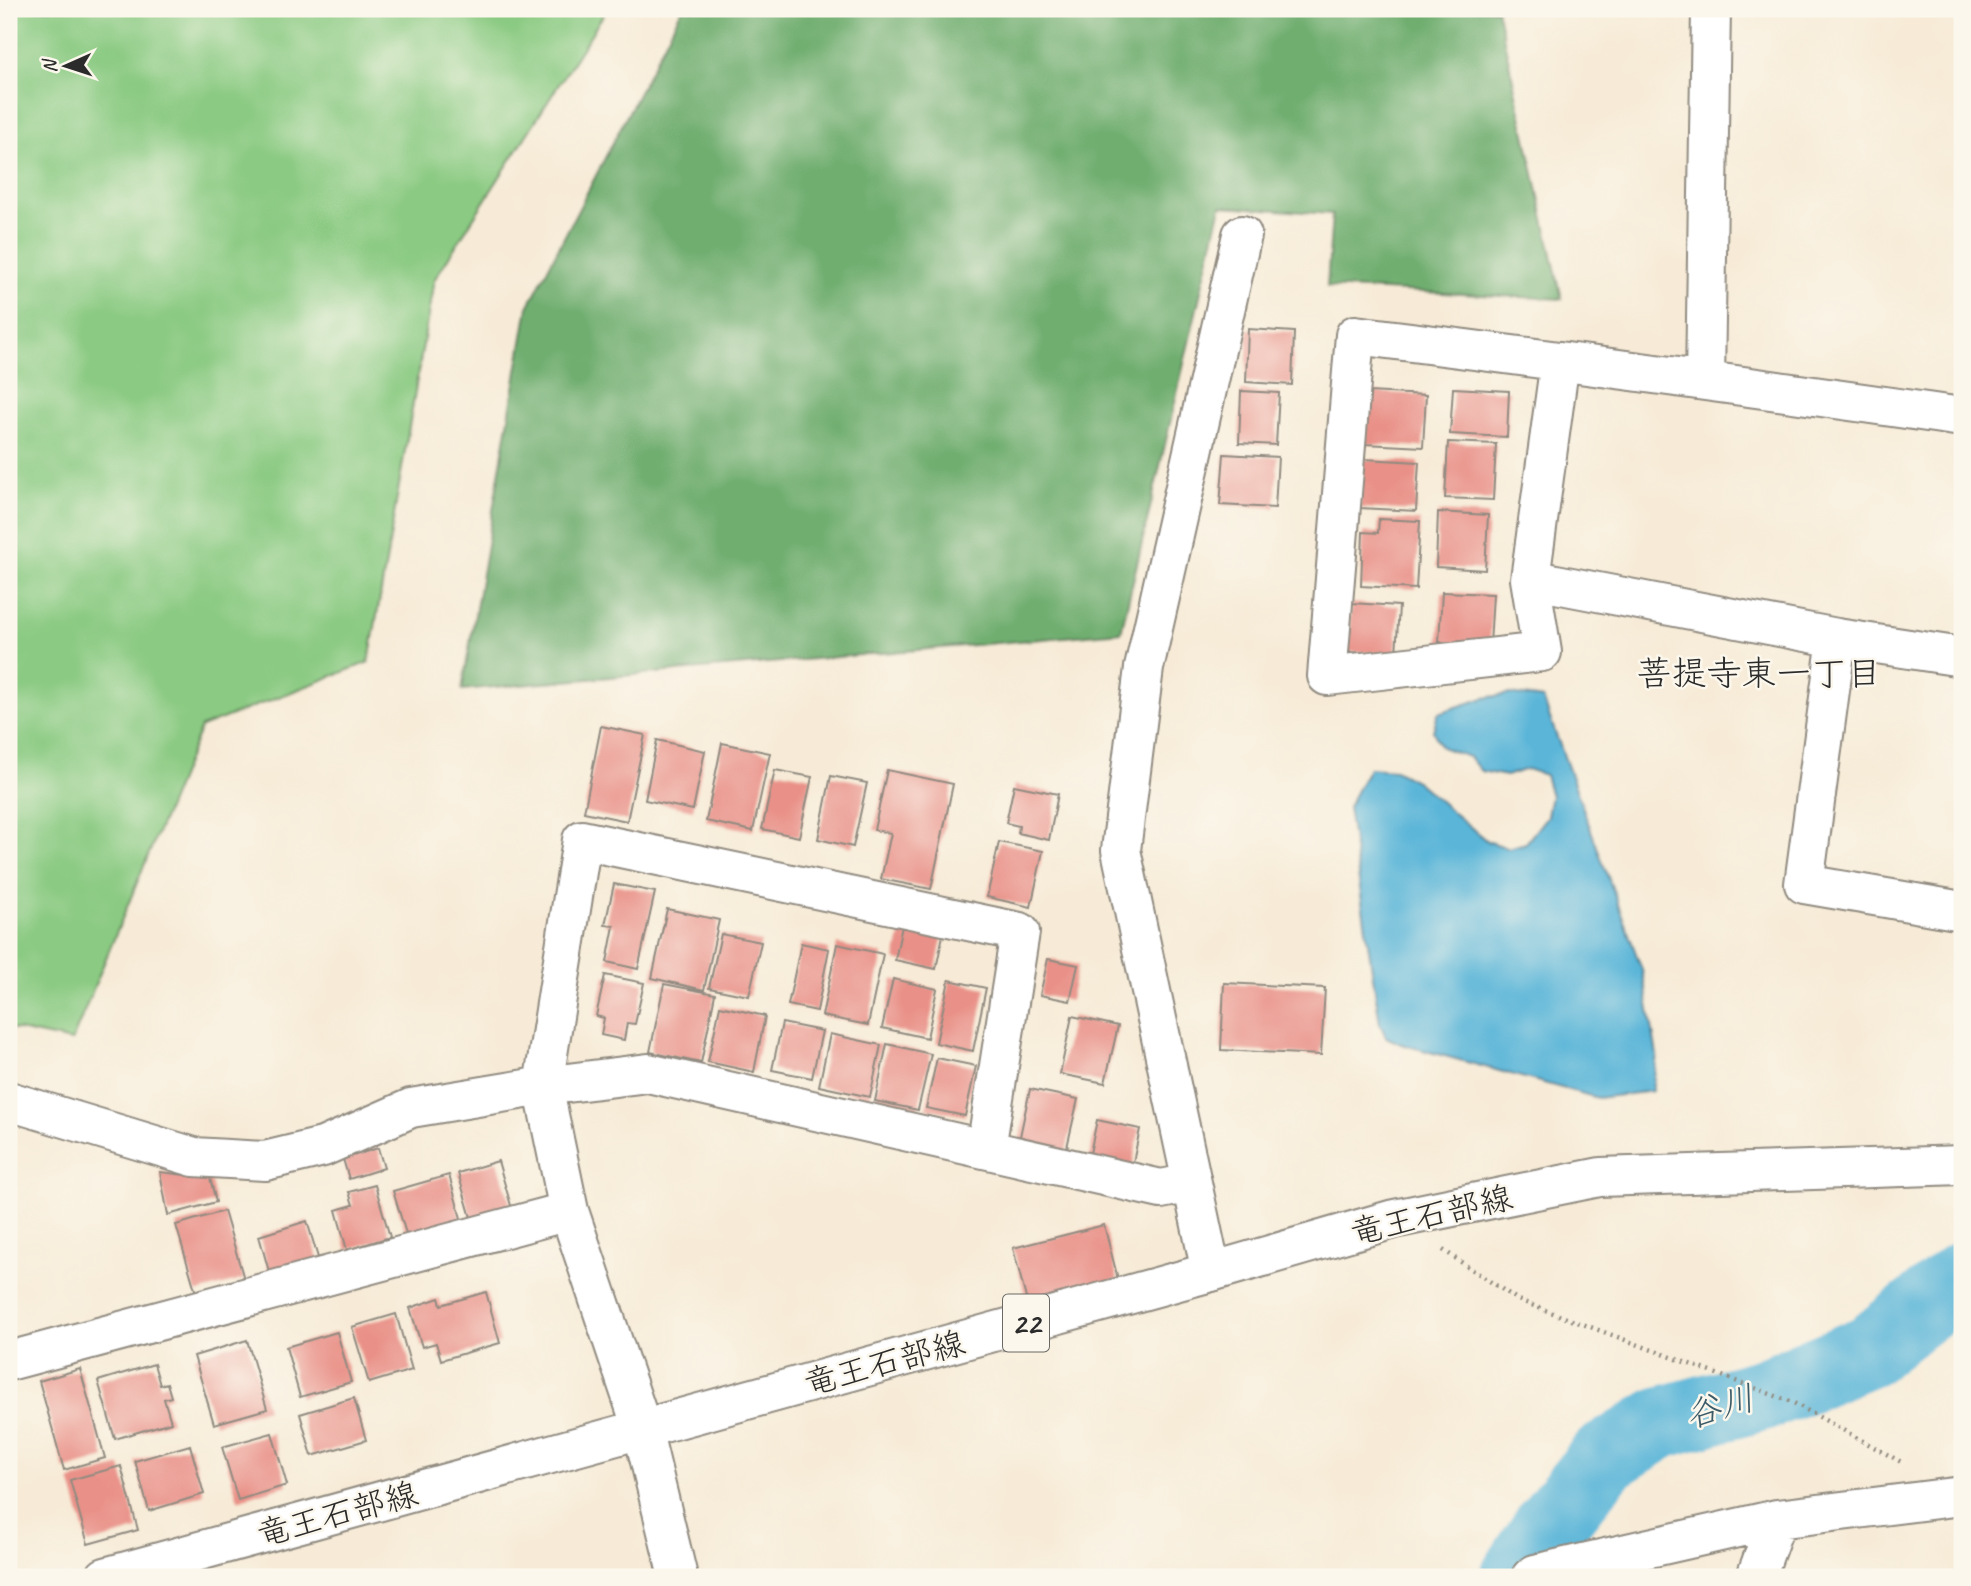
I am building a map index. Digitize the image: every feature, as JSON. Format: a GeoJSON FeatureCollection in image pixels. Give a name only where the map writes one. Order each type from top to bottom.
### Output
{"type":"FeatureCollection","features":[{"type":"Feature","properties":{"kind":"street"},"geometry":{"type":"LineString","coordinates":[[1705,380],[1711,9]]}},
{"type":"Feature","properties":{"kind":"street"},"geometry":{"type":"LineString","coordinates":[[1211,1272],[1121,850],[1144,668],[1242,235]]}},
{"type":"Feature","properties":{"kind":"street"},"geometry":{"type":"LineString","coordinates":[[1560,360],[1530,579],[1542,652],[1327,676],[1355,335],[1560,360],[1962,417]]}},
{"type":"Feature","properties":{"kind":"street"},"geometry":{"type":"LineString","coordinates":[[1530,579],[1837,638],[1962,657]]}},
{"type":"Feature","properties":{"kind":"street"},"geometry":{"type":"LineString","coordinates":[[1837,638],[1804,884],[1962,911]]}},
{"type":"Feature","properties":{"kind":"street"},"geometry":{"type":"LineString","coordinates":[[678,1577],[642,1428],[569,1211],[543,1086],[582,840],[1020,933],[985,1149]]}},
{"type":"Feature","properties":{"kind":"street"},"geometry":{"type":"LineString","coordinates":[[9,1101],[194,1157],[265,1161],[323,1147],[411,1108],[543,1086],[649,1073],[1161,1189],[1192,1183]]}},
{"type":"Feature","properties":{"kind":"street","name":"竜王石部線"},"geometry":{"type":"LineString","coordinates":[[104,1577],[1395,1219],[1600,1177],[1962,1165]]}},
{"type":"Feature","properties":{"kind":"street"},"geometry":{"type":"LineString","coordinates":[[9,1361],[569,1211]]}},
{"type":"Feature","properties":{"kind":"street"},"geometry":{"type":"LineString","coordinates":[[1531,1577],[1777,1519],[1962,1496]]}},
{"type":"Feature","properties":{"kind":"street"},"geometry":{"type":"LineString","coordinates":[[1756,1577],[1777,1519]]}},
{"type":"Feature","properties":{"kind":"path"},"geometry":{"type":"LineString","coordinates":[[1395,1219],[1518,1300],[1792,1402],[1914,1469]]}},
{"type":"Feature","properties":{"kind":"green space"},"geometry":{"type":"Polygon","coordinates":[[[9,9],[607,9],[434,280],[369,662],[201,727],[72,1041],[9,1028],[9,9]]]}},
{"type":"Feature","properties":{"kind":"green space"},"geometry":{"type":"Polygon","coordinates":[[[682,9],[1497,9],[1562,299],[1327,287],[1332,214],[1221,206],[1121,632],[462,690],[528,307],[682,9]]]}},
{"type":"Feature","properties":{"kind":"water"},"geometry":{"type":"Polygon","coordinates":[[[1509,694],[1543,699],[1642,970],[1657,1055],[1652,1091],[1598,1098],[1401,1044],[1386,1037],[1380,1024],[1348,807],[1369,768],[1395,770],[1416,781],[1487,841],[1508,848],[1526,843],[1547,816],[1551,796],[1545,775],[1527,769],[1506,776],[1481,771],[1469,757],[1441,747],[1433,731],[1438,713],[1484,698],[1509,694]]]}},
{"type":"Feature","properties":{"kind":"building"},"geometry":{"type":"Polygon","coordinates":[[[1248,329],[1294,332],[1292,385],[1246,382],[1248,329]]]}},
{"type":"Feature","properties":{"kind":"building"},"geometry":{"type":"Polygon","coordinates":[[[1453,388],[1509,391],[1507,437],[1450,434],[1453,388]]]}},
{"type":"Feature","properties":{"kind":"building"},"geometry":{"type":"Polygon","coordinates":[[[1241,391],[1279,393],[1276,445],[1239,443],[1241,391]]]}},
{"type":"Feature","properties":{"kind":"building"},"geometry":{"type":"Polygon","coordinates":[[[1368,392],[1426,395],[1423,447],[1365,444],[1368,392]]]}},
{"type":"Feature","properties":{"kind":"building"},"geometry":{"type":"Polygon","coordinates":[[[1448,442],[1496,444],[1493,500],[1445,498],[1448,442]]]}},
{"type":"Feature","properties":{"kind":"building"},"geometry":{"type":"Polygon","coordinates":[[[1224,454],[1278,457],[1275,508],[1220,505],[1224,454]]]}},
{"type":"Feature","properties":{"kind":"building"},"geometry":{"type":"Polygon","coordinates":[[[1363,459],[1419,462],[1416,511],[1360,508],[1363,459]]]}},
{"type":"Feature","properties":{"kind":"building"},"geometry":{"type":"Polygon","coordinates":[[[1438,512],[1488,515],[1485,570],[1436,567],[1438,512]]]}},
{"type":"Feature","properties":{"kind":"building"},"geometry":{"type":"Polygon","coordinates":[[[1379,519],[1420,521],[1416,589],[1361,586],[1363,532],[1378,533],[1379,519]]]}},
{"type":"Feature","properties":{"kind":"building"},"geometry":{"type":"Polygon","coordinates":[[[1442,592],[1493,594],[1490,645],[1439,642],[1442,592]]]}},
{"type":"Feature","properties":{"kind":"building"},"geometry":{"type":"Polygon","coordinates":[[[1351,603],[1399,606],[1396,654],[1348,652],[1351,603]]]}},
{"type":"Feature","properties":{"kind":"building"},"geometry":{"type":"Polygon","coordinates":[[[601,726],[645,735],[627,821],[584,812],[601,726]]]}},
{"type":"Feature","properties":{"kind":"building"},"geometry":{"type":"Polygon","coordinates":[[[657,740],[705,751],[693,810],[645,800],[657,740]]]}},
{"type":"Feature","properties":{"kind":"building"},"geometry":{"type":"Polygon","coordinates":[[[722,743],[770,753],[753,831],[706,821],[722,743]]]}},
{"type":"Feature","properties":{"kind":"building"},"geometry":{"type":"Polygon","coordinates":[[[775,770],[812,777],[799,837],[762,829],[775,770]]]}},
{"type":"Feature","properties":{"kind":"building"},"geometry":{"type":"Polygon","coordinates":[[[887,770],[953,784],[931,889],[881,879],[891,833],[874,830],[887,770]]]}},
{"type":"Feature","properties":{"kind":"building"},"geometry":{"type":"Polygon","coordinates":[[[831,776],[867,783],[853,847],[818,839],[831,776]]]}},
{"type":"Feature","properties":{"kind":"building"},"geometry":{"type":"Polygon","coordinates":[[[1014,785],[1058,794],[1049,840],[1018,833],[1019,826],[1006,823],[1014,785]]]}},
{"type":"Feature","properties":{"kind":"building"},"geometry":{"type":"Polygon","coordinates":[[[999,842],[1043,851],[1031,907],[987,897],[999,842]]]}},
{"type":"Feature","properties":{"kind":"building"},"geometry":{"type":"Polygon","coordinates":[[[614,884],[655,892],[638,969],[607,962],[614,926],[605,925],[614,884]]]}},
{"type":"Feature","properties":{"kind":"building"},"geometry":{"type":"Polygon","coordinates":[[[667,909],[719,920],[704,990],[652,978],[667,909]]]}},
{"type":"Feature","properties":{"kind":"building"},"geometry":{"type":"Polygon","coordinates":[[[902,926],[943,935],[936,969],[895,960],[902,926]]]}},
{"type":"Feature","properties":{"kind":"building"},"geometry":{"type":"Polygon","coordinates":[[[721,934],[761,942],[749,996],[709,988],[721,934]]]}},
{"type":"Feature","properties":{"kind":"building"},"geometry":{"type":"Polygon","coordinates":[[[801,943],[829,949],[817,1011],[788,1005],[801,943]]]}},
{"type":"Feature","properties":{"kind":"building"},"geometry":{"type":"Polygon","coordinates":[[[837,944],[883,954],[868,1025],[822,1016],[837,944]]]}},
{"type":"Feature","properties":{"kind":"building"},"geometry":{"type":"Polygon","coordinates":[[[1048,959],[1078,965],[1070,1001],[1040,995],[1048,959]]]}},
{"type":"Feature","properties":{"kind":"building"},"geometry":{"type":"Polygon","coordinates":[[[605,975],[644,983],[635,1024],[627,1023],[624,1040],[601,1035],[604,1018],[596,1016],[605,975]]]}},
{"type":"Feature","properties":{"kind":"building"},"geometry":{"type":"Polygon","coordinates":[[[893,979],[937,989],[927,1038],[882,1028],[893,979]]]}},
{"type":"Feature","properties":{"kind":"building"},"geometry":{"type":"Polygon","coordinates":[[[949,980],[986,988],[973,1051],[936,1043],[949,980]]]}},
{"type":"Feature","properties":{"kind":"building"},"geometry":{"type":"Polygon","coordinates":[[[1224,983],[1325,988],[1321,1055],[1221,1050],[1224,983]]]}},
{"type":"Feature","properties":{"kind":"building"},"geometry":{"type":"Polygon","coordinates":[[[664,984],[715,994],[701,1063],[650,1052],[664,984]]]}},
{"type":"Feature","properties":{"kind":"building"},"geometry":{"type":"Polygon","coordinates":[[[720,1006],[765,1016],[754,1072],[708,1062],[720,1006]]]}},
{"type":"Feature","properties":{"kind":"building"},"geometry":{"type":"Polygon","coordinates":[[[1072,1016],[1118,1026],[1105,1083],[1060,1074],[1072,1016]]]}},
{"type":"Feature","properties":{"kind":"building"},"geometry":{"type":"Polygon","coordinates":[[[782,1023],[822,1031],[812,1078],[772,1070],[782,1023]]]}},
{"type":"Feature","properties":{"kind":"building"},"geometry":{"type":"Polygon","coordinates":[[[830,1034],[881,1045],[870,1097],[819,1086],[830,1034]]]}},
{"type":"Feature","properties":{"kind":"building"},"geometry":{"type":"Polygon","coordinates":[[[887,1044],[931,1054],[918,1110],[875,1101],[887,1044]]]}},
{"type":"Feature","properties":{"kind":"building"},"geometry":{"type":"Polygon","coordinates":[[[937,1058],[976,1066],[965,1116],[926,1108],[937,1058]]]}},
{"type":"Feature","properties":{"kind":"building"},"geometry":{"type":"Polygon","coordinates":[[[1030,1089],[1078,1099],[1065,1156],[1018,1146],[1030,1089]]]}},
{"type":"Feature","properties":{"kind":"building"},"geometry":{"type":"Polygon","coordinates":[[[1097,1120],[1140,1129],[1131,1172],[1088,1163],[1097,1120]]]}},
{"type":"Feature","properties":{"kind":"building"},"geometry":{"type":"Polygon","coordinates":[[[378,1148],[384,1168],[349,1179],[343,1159],[378,1148]]]}},
{"type":"Feature","properties":{"kind":"building"},"geometry":{"type":"Polygon","coordinates":[[[498,1161],[512,1209],[472,1221],[458,1173],[498,1161]]]}},
{"type":"Feature","properties":{"kind":"building"},"geometry":{"type":"Polygon","coordinates":[[[160,1172],[210,1178],[216,1202],[168,1215],[160,1172]]]}},
{"type":"Feature","properties":{"kind":"building"},"geometry":{"type":"Polygon","coordinates":[[[449,1175],[462,1222],[407,1237],[393,1191],[449,1175]]]}},
{"type":"Feature","properties":{"kind":"building"},"geometry":{"type":"Polygon","coordinates":[[[375,1185],[390,1237],[347,1250],[336,1210],[353,1205],[349,1192],[375,1185]]]}},
{"type":"Feature","properties":{"kind":"building"},"geometry":{"type":"Polygon","coordinates":[[[224,1211],[244,1279],[196,1293],[176,1225],[224,1211]]]}},
{"type":"Feature","properties":{"kind":"building"},"geometry":{"type":"Polygon","coordinates":[[[307,1221],[319,1261],[270,1275],[259,1236],[307,1221]]]}},
{"type":"Feature","properties":{"kind":"building"},"geometry":{"type":"Polygon","coordinates":[[[1104,1225],[1118,1279],[1027,1302],[1013,1248],[1104,1225]]]}},
{"type":"Feature","properties":{"kind":"building"},"geometry":{"type":"Polygon","coordinates":[[[486,1292],[500,1343],[441,1360],[436,1343],[422,1347],[410,1308],[439,1298],[441,1305],[486,1292]]]}},
{"type":"Feature","properties":{"kind":"building"},"geometry":{"type":"Polygon","coordinates":[[[396,1314],[412,1370],[369,1383],[352,1327],[396,1314]]]}},
{"type":"Feature","properties":{"kind":"building"},"geometry":{"type":"Polygon","coordinates":[[[337,1332],[351,1382],[300,1397],[286,1347],[337,1332]]]}},
{"type":"Feature","properties":{"kind":"building"},"geometry":{"type":"Polygon","coordinates":[[[247,1340],[267,1409],[214,1424],[194,1356],[247,1340]]]}},
{"type":"Feature","properties":{"kind":"building"},"geometry":{"type":"Polygon","coordinates":[[[154,1364],[160,1385],[167,1383],[171,1397],[164,1399],[171,1422],[115,1439],[98,1381],[154,1364]]]}},
{"type":"Feature","properties":{"kind":"building"},"geometry":{"type":"Polygon","coordinates":[[[80,1369],[105,1458],[64,1470],[39,1381],[80,1369]]]}},
{"type":"Feature","properties":{"kind":"building"},"geometry":{"type":"Polygon","coordinates":[[[354,1398],[366,1440],[312,1456],[300,1414],[354,1398]]]}},
{"type":"Feature","properties":{"kind":"building"},"geometry":{"type":"Polygon","coordinates":[[[272,1433],[287,1485],[238,1500],[222,1447],[272,1433]]]}},
{"type":"Feature","properties":{"kind":"building"},"geometry":{"type":"Polygon","coordinates":[[[190,1445],[204,1494],[149,1511],[135,1461],[190,1445]]]}},
{"type":"Feature","properties":{"kind":"building"},"geometry":{"type":"Polygon","coordinates":[[[121,1466],[138,1530],[88,1544],[70,1480],[121,1466]]]}},
{"type":"Feature","properties":{"kind":"waterway","name":"谷川"},"geometry":{"type":"LineString","coordinates":[[1516,1577],[1549,1526],[1604,1458],[1660,1423],[1765,1394],[1870,1350],[1962,1278]]}},
{"type":"Feature","properties":{"kind":"district","name":"菩提寺東一丁目"},"geometry":{"type":"Point","coordinates":[1759,673]}}]}
